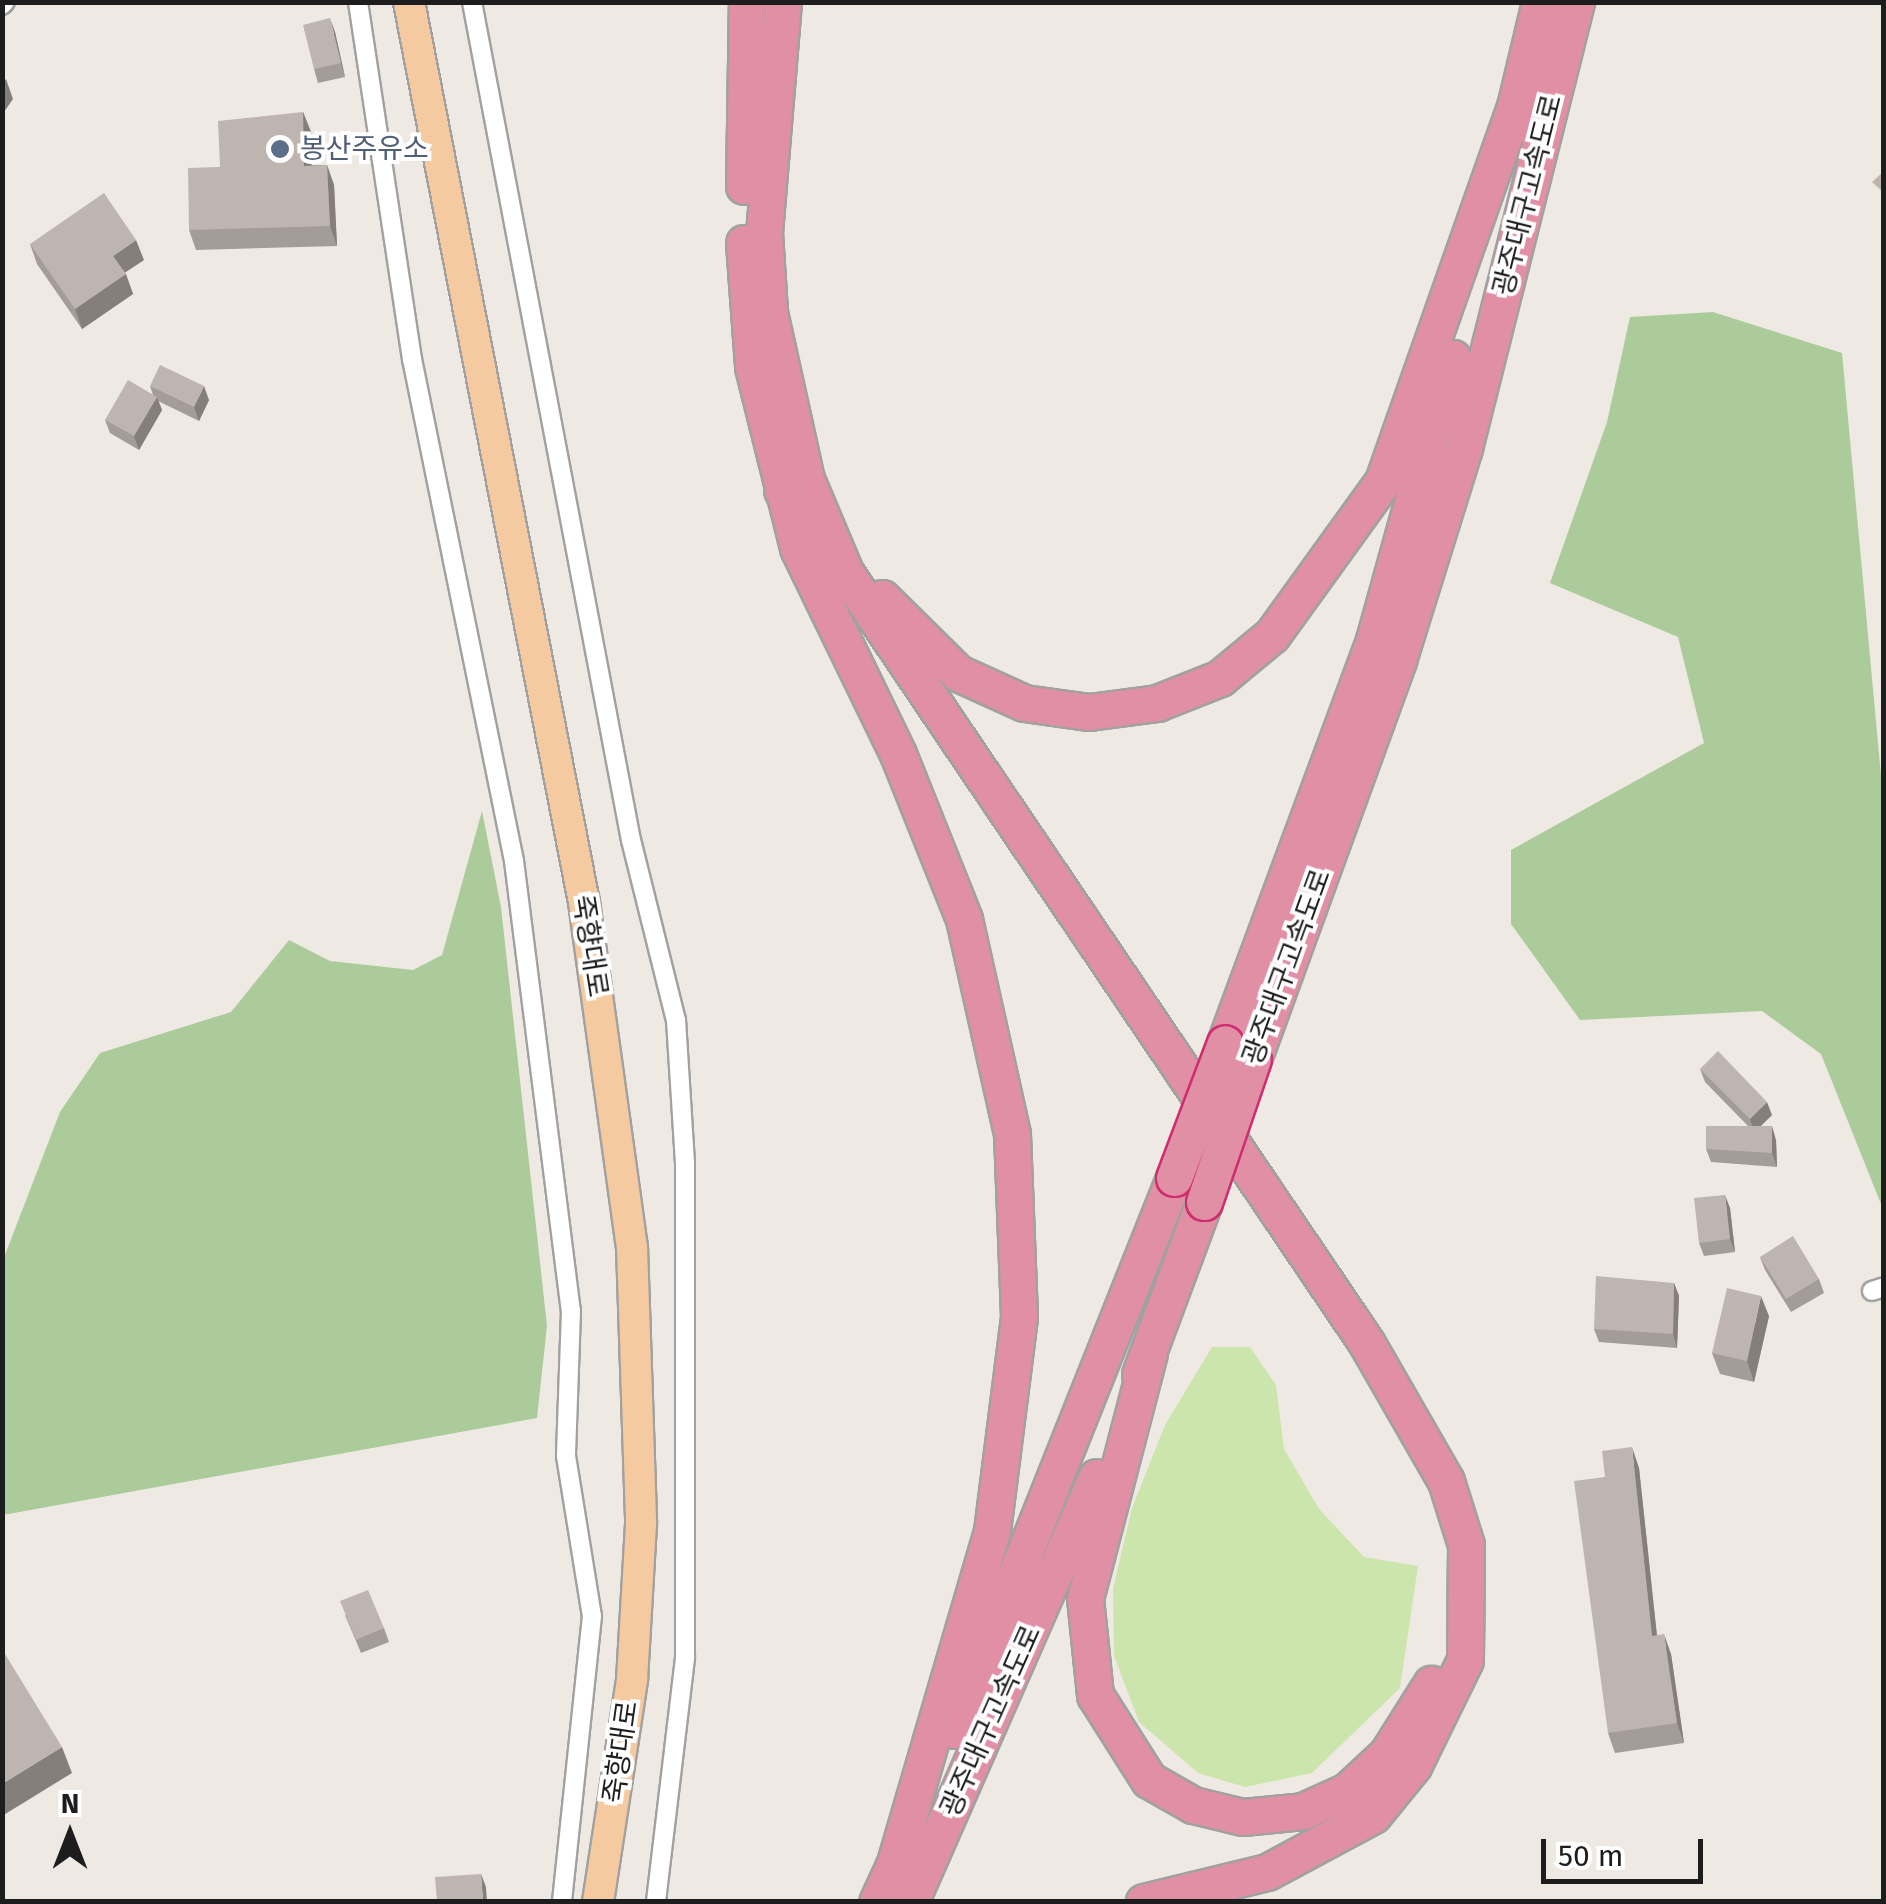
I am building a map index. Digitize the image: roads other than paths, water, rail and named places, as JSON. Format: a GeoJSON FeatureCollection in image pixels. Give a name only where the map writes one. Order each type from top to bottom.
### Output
{"type":"FeatureCollection","features":[{"type":"Feature","properties":{"kind":"highway"},"geometry":{"type":"LineString","coordinates":[[747,2],[743,304],[794,485],[876,660],[1348,1348],[1429,1490],[1450,1602],[1440,1666],[1386,1754],[1348,1792],[1303,1811],[1243,1817],[1193,1805],[1148,1780],[1095,1694],[1086,1598],[1149,1353]]}},
{"type":"Feature","properties":{"kind":"highway"},"geometry":{"type":"LineString","coordinates":[[783,2],[764,232],[798,548],[898,754],[964,919],[1012,1134],[1019,1317],[992,1531],[893,1892]]}},
{"type":"Feature","properties":{"kind":"highway","name":"광주대구고속도로"},"geometry":{"type":"LineString","coordinates":[[893,1892],[1149,1353],[1204,1202],[1239,1051],[1374,640],[1540,2]]}},
{"type":"Feature","properties":{"kind":"highway","name":"광주대구고속도로"},"geometry":{"type":"LineString","coordinates":[[893,1892],[1036,1544],[1174,1178],[1239,1051],[1398,660],[1464,448],[1576,2]]}},
{"type":"Feature","properties":{"kind":"highway"},"geometry":{"type":"LineString","coordinates":[[794,485],[906,629],[958,672],[1024,702],[1089,712],[1157,702],[1220,678],[1295,607],[1383,481],[1516,104]]}},
{"type":"Feature","properties":{"kind":"highway"},"geometry":{"type":"LineString","coordinates":[[794,485],[893,650],[1366,1342],[1446,1480],[1466,1545],[1466,1660],[1413,1766],[1373,1814],[1267,1872],[1144,1902]]}},
{"type":"Feature","properties":{"kind":"main road","name":"죽향대로"},"geometry":{"type":"LineString","coordinates":[[409,2],[584,902],[632,1248],[640,1544],[632,1680],[598,1902]]}},
{"type":"Feature","properties":{"kind":"street"},"geometry":{"type":"LineString","coordinates":[[358,2],[412,359],[514,861],[571,1311],[566,1456],[592,1616],[562,1902]]}},
{"type":"Feature","properties":{"kind":"street"},"geometry":{"type":"LineString","coordinates":[[472,2],[631,840],[676,1020],[685,1163],[685,1658],[656,1902]]}},
{"type":"Feature","properties":{"kind":"place","name":"봉산주유소"},"geometry":{"type":"Point","coordinates":[280,149]}}]}
